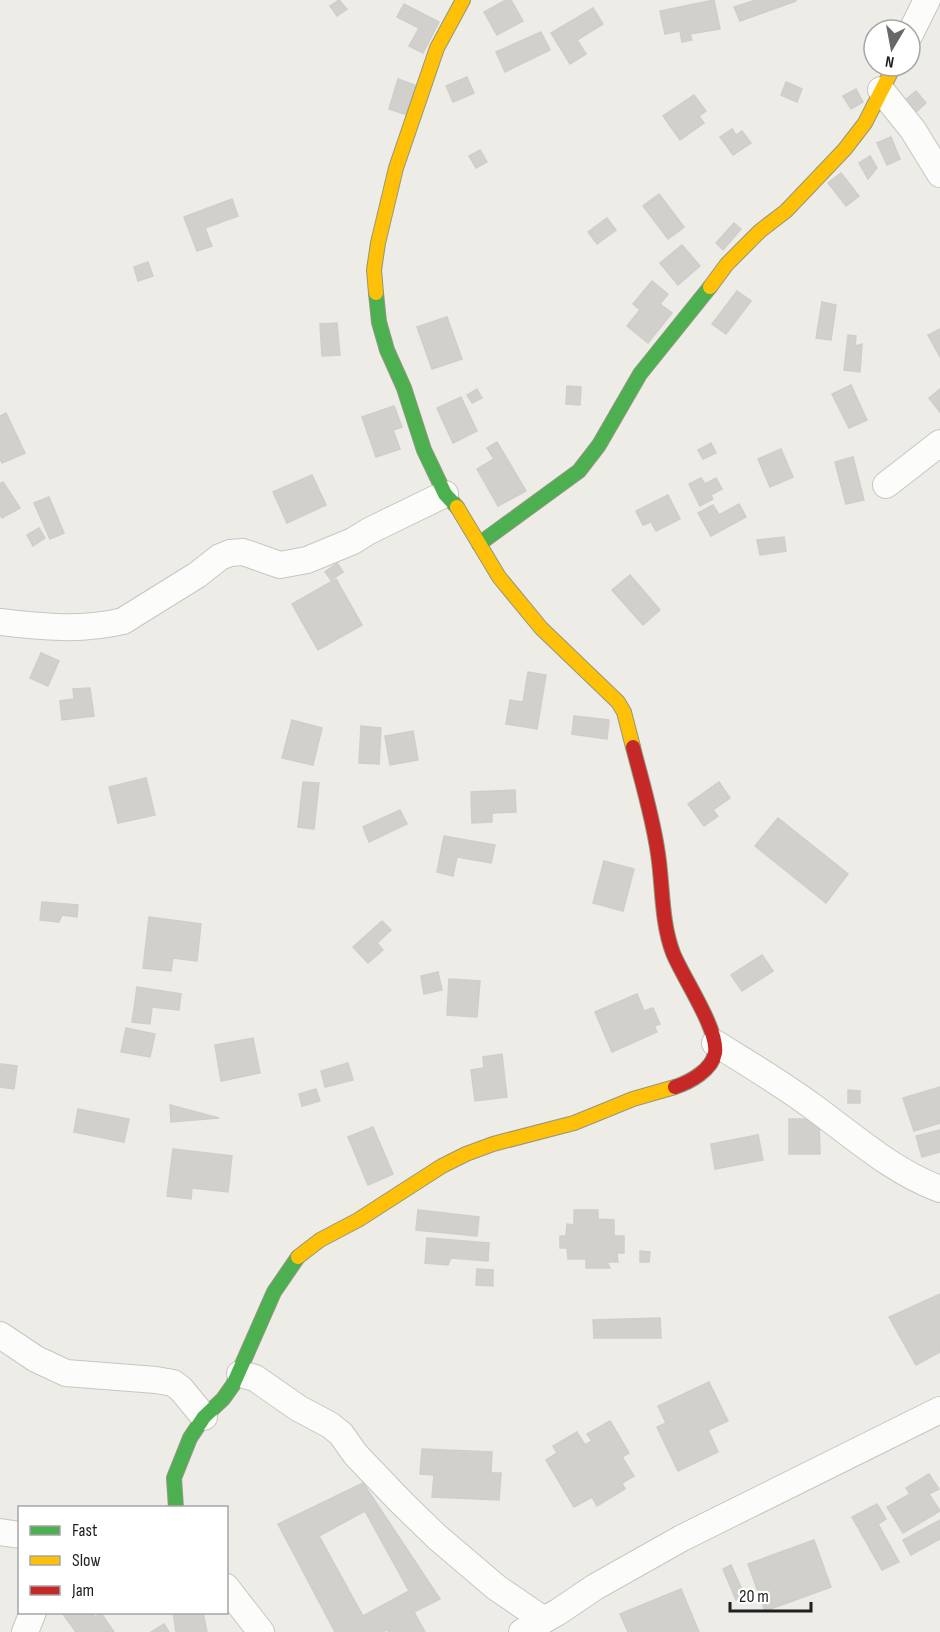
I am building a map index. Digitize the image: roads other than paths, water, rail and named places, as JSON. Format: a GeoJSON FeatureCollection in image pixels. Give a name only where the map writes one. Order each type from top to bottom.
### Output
{"type":"FeatureCollection","features":[{"type":"Feature","properties":{"kind":"street"},"geometry":{"type":"LineString","coordinates":[[171,1503],[174,1478],[190,1438],[204,1417],[223,1399],[240,1374],[265,1309],[298,1257],[321,1240],[358,1220],[442,1166],[466,1154],[493,1144],[573,1123],[633,1099],[690,1081],[703,1071],[715,1053],[715,1042],[673,953],[665,926],[658,853],[624,712],[618,702],[541,628],[499,577],[457,506],[445,494],[429,465],[404,388],[387,350],[380,322],[374,270],[393,178],[437,48],[463,0]]}},
{"type":"Feature","properties":{"kind":"street"},"geometry":{"type":"LineString","coordinates":[[918,18],[927,0]]}},
{"type":"Feature","properties":{"kind":"street"},"geometry":{"type":"LineString","coordinates":[[479,544],[579,471],[599,445],[640,374],[727,264],[760,231],[786,211],[845,149],[865,123],[888,78]]}},
{"type":"Feature","properties":{"kind":"street"},"geometry":{"type":"LineString","coordinates":[[881,90],[913,130],[940,174]]}},
{"type":"Feature","properties":{"kind":"street"},"geometry":{"type":"LineString","coordinates":[[886,484],[940,443]]}},
{"type":"Feature","properties":{"kind":"street"},"geometry":{"type":"LineString","coordinates":[[0,622],[68,627],[123,621],[197,575],[220,557],[230,553],[243,552],[271,563],[298,562],[323,555],[353,542],[369,531],[445,494]]}},
{"type":"Feature","properties":{"kind":"street"},"geometry":{"type":"LineString","coordinates":[[715,1042],[809,1103],[904,1171],[940,1189]]}},
{"type":"Feature","properties":{"kind":"street"},"geometry":{"type":"LineString","coordinates":[[0,1335],[36,1359],[66,1373],[172,1383],[204,1417]]}},
{"type":"Feature","properties":{"kind":"street"},"geometry":{"type":"LineString","coordinates":[[240,1374],[255,1378],[298,1408],[330,1425],[341,1434],[356,1455],[437,1537],[497,1588],[557,1621]]}},
{"type":"Feature","properties":{"kind":"street"},"geometry":{"type":"LineString","coordinates":[[522,1632],[557,1621],[595,1587],[682,1538],[940,1410]]}},
{"type":"Feature","properties":{"kind":"street"},"geometry":{"type":"LineString","coordinates":[[0,1532],[18,1535]]}},
{"type":"Feature","properties":{"kind":"street"},"geometry":{"type":"LineString","coordinates":[[228,1590],[261,1632]]}},
{"type":"Feature","properties":{"kind":"street"},"geometry":{"type":"LineString","coordinates":[[25,1632],[32,1614]]}}]}
